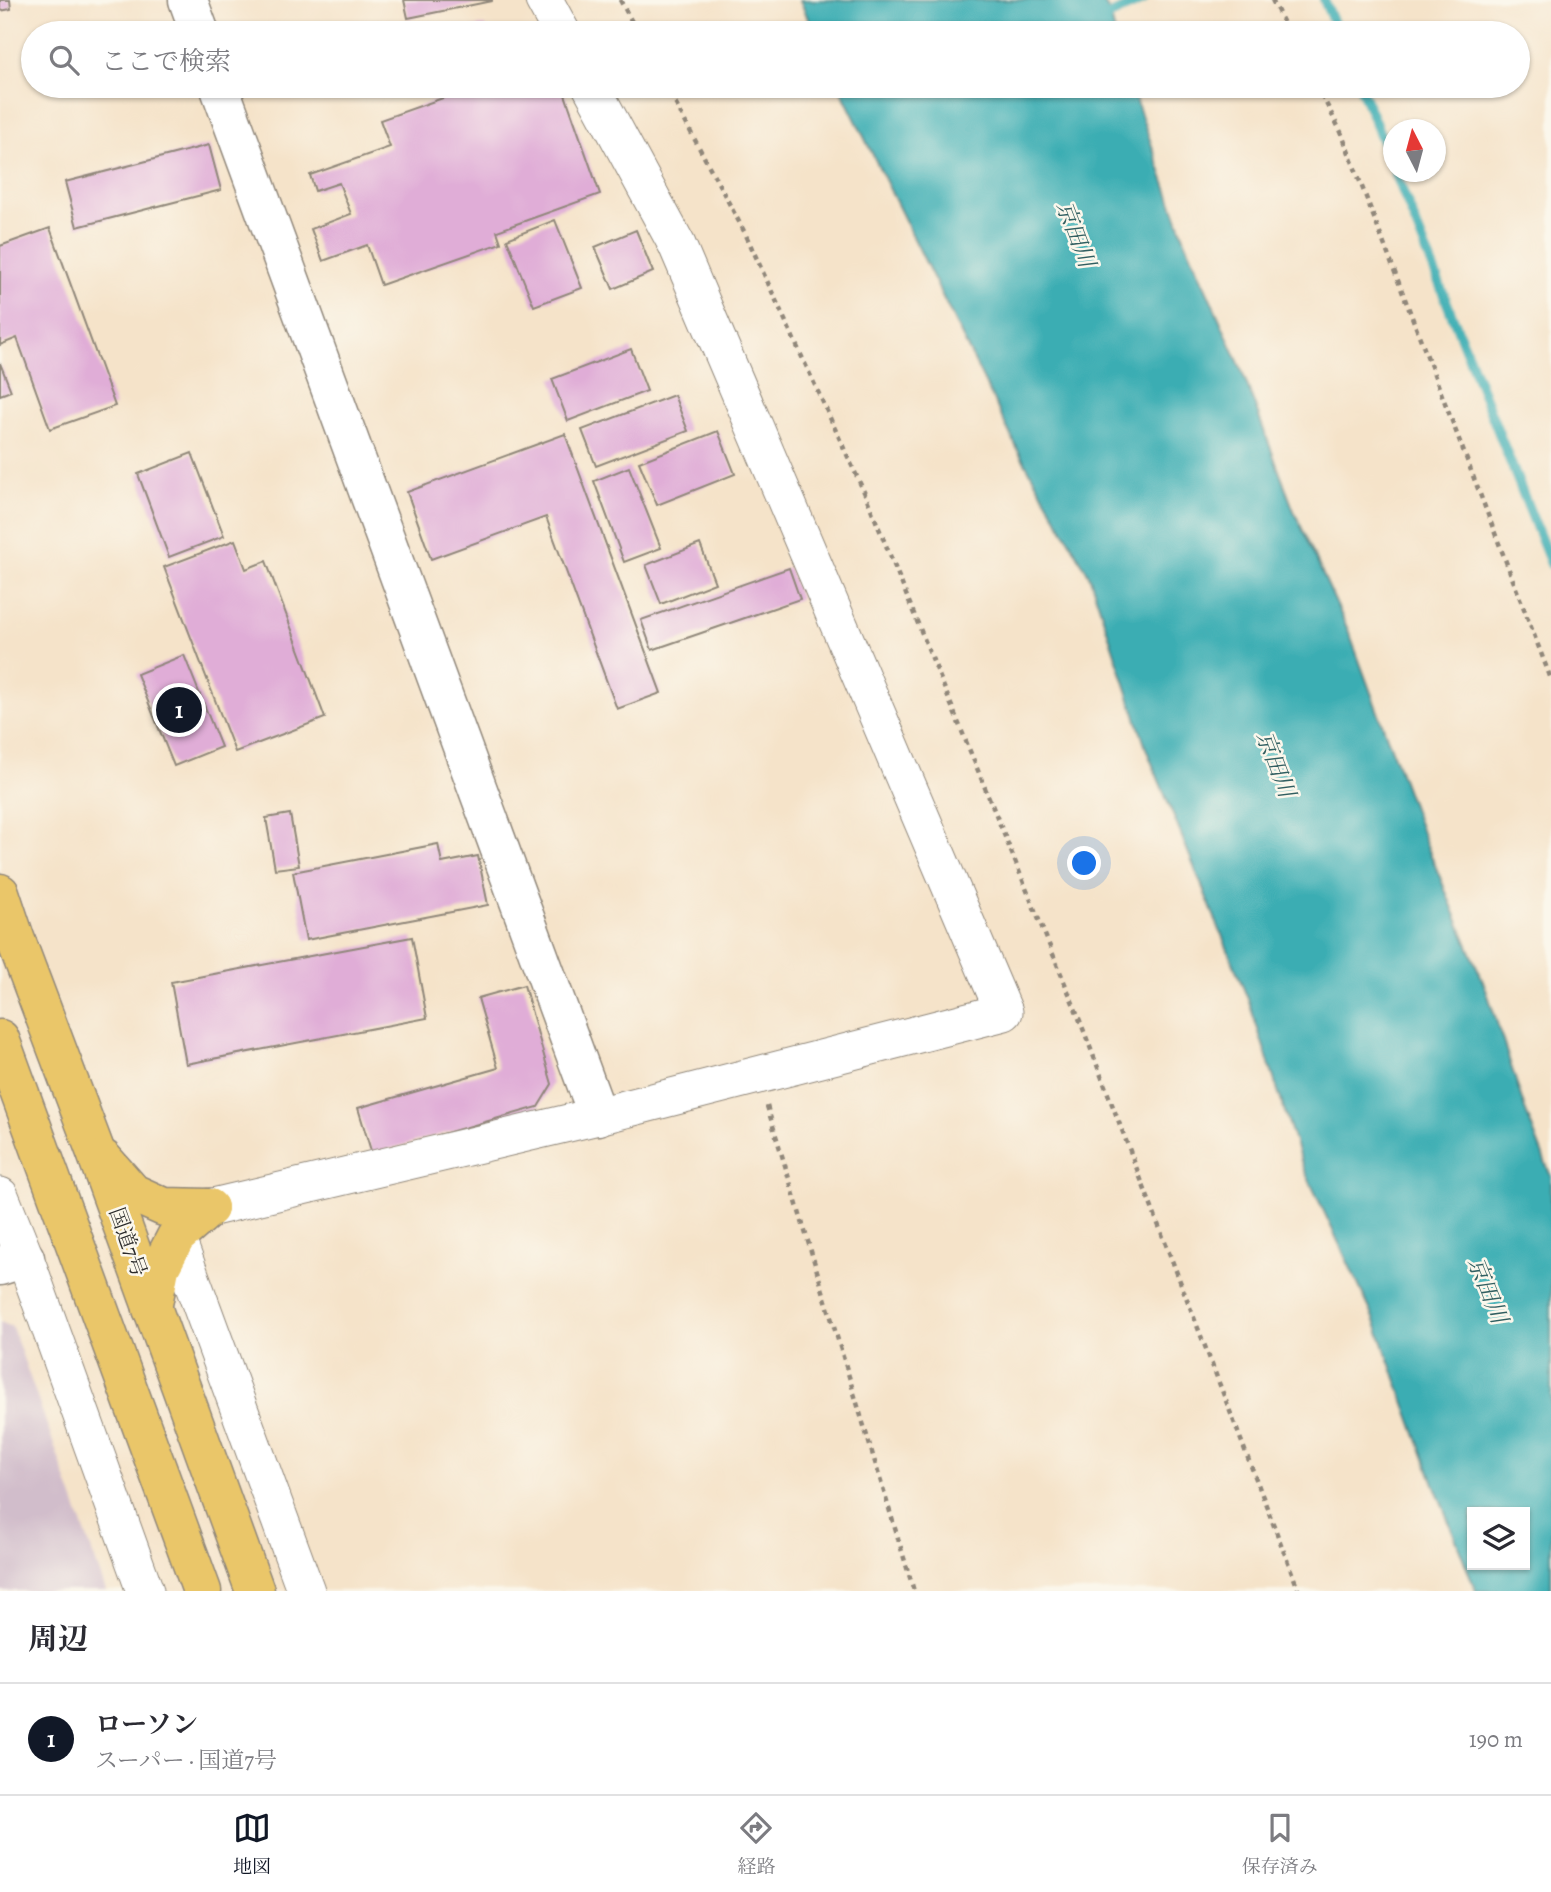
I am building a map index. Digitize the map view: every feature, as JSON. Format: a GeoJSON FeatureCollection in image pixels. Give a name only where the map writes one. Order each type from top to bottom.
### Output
{"type":"FeatureCollection","features":[{"type":"Feature","properties":{"kind":"highway","name":"国道7号"},"geometry":{"type":"LineString","coordinates":[[0,893],[256,1591]]}},
{"type":"Feature","properties":{"kind":"highway"},"geometry":{"type":"LineString","coordinates":[[0,1039],[202,1591]]}},
{"type":"Feature","properties":{"kind":"highway"},"geometry":{"type":"LineString","coordinates":[[95,1150],[133,1194],[164,1208],[209,1208]]}},
{"type":"Feature","properties":{"kind":"highway"},"geometry":{"type":"LineString","coordinates":[[152,1309],[160,1268],[176,1237],[209,1208]]}},
{"type":"Feature","properties":{"kind":"street"},"geometry":{"type":"LineString","coordinates":[[188,0],[196,21]]}},
{"type":"Feature","properties":{"kind":"street"},"geometry":{"type":"LineString","coordinates":[[544,0],[555,21]]}},
{"type":"Feature","properties":{"kind":"street"},"geometry":{"type":"LineString","coordinates":[[223,98],[598,1116]]}},
{"type":"Feature","properties":{"kind":"street"},"geometry":{"type":"LineString","coordinates":[[209,1208],[598,1116],[1004,1012],[677,246],[597,98]]}},
{"type":"Feature","properties":{"kind":"street"},"geometry":{"type":"LineString","coordinates":[[0,1196],[13,1262],[145,1591]]}},
{"type":"Feature","properties":{"kind":"street"},"geometry":{"type":"LineString","coordinates":[[176,1237],[306,1591]]}},
{"type":"Feature","properties":{"kind":"path"},"geometry":{"type":"LineString","coordinates":[[620,0],[631,21]]}},
{"type":"Feature","properties":{"kind":"path"},"geometry":{"type":"LineString","coordinates":[[1272,0],[1283,21]]}},
{"type":"Feature","properties":{"kind":"path"},"geometry":{"type":"LineString","coordinates":[[672,98],[745,233],[865,494],[1082,1026],[1299,1591]]}},
{"type":"Feature","properties":{"kind":"path"},"geometry":{"type":"LineString","coordinates":[[1323,98],[1340,132],[1551,679]]}},
{"type":"Feature","properties":{"kind":"path"},"geometry":{"type":"LineString","coordinates":[[757,1075],[914,1591]]}},
{"type":"Feature","properties":{"kind":"shaded area"},"geometry":{"type":"Polygon","coordinates":[[[0,1322],[12,1327],[106,1591],[0,1591],[0,1322]]]}},
{"type":"Feature","properties":{"kind":"water"},"geometry":{"type":"Polygon","coordinates":[[[800,0],[1102,0],[1112,21],[809,21],[800,0]]]}},
{"type":"Feature","properties":{"kind":"water","name":"京田川"},"geometry":{"type":"Polygon","coordinates":[[[845,98],[1135,98],[1186,243],[1240,366],[1294,511],[1348,630],[1425,841],[1486,989],[1525,1109],[1551,1177],[1551,1591],[1476,1591],[1468,1570],[1530,1570],[1530,1507],[1467,1507],[1467,1568],[1374,1318],[1303,1167],[1248,999],[1147,751],[1089,575],[1019,452],[845,98]]]}},
{"type":"Feature","properties":{"kind":"building"},"geometry":{"type":"Polygon","coordinates":[[[0,0],[10,0],[11,9],[0,11],[0,0]]]}},
{"type":"Feature","properties":{"kind":"building"},"geometry":{"type":"Polygon","coordinates":[[[404,0],[492,0],[492,1],[408,18],[404,0]]]}},
{"type":"Feature","properties":{"kind":"building"},"geometry":{"type":"Polygon","coordinates":[[[443,98],[566,98],[600,194],[497,231],[501,243],[381,285],[367,245],[323,261],[311,229],[351,214],[339,183],[315,191],[310,175],[390,147],[380,120],[443,98]]]}},
{"type":"Feature","properties":{"kind":"building"},"geometry":{"type":"Polygon","coordinates":[[[209,145],[221,190],[77,227],[65,182],[209,145]]]}},
{"type":"Feature","properties":{"kind":"building"},"geometry":{"type":"Polygon","coordinates":[[[555,220],[582,288],[534,306],[507,239],[555,220]]]}},
{"type":"Feature","properties":{"kind":"building"},"geometry":{"type":"Polygon","coordinates":[[[50,228],[115,406],[50,429],[17,338],[0,345],[0,246],[50,228]]]}},
{"type":"Feature","properties":{"kind":"building"},"geometry":{"type":"Polygon","coordinates":[[[636,230],[653,272],[613,289],[595,247],[636,230]]]}},
{"type":"Feature","properties":{"kind":"building"},"geometry":{"type":"Polygon","coordinates":[[[631,349],[647,391],[568,421],[552,379],[631,349]]]}},
{"type":"Feature","properties":{"kind":"building"},"geometry":{"type":"Polygon","coordinates":[[[0,363],[11,391],[0,395],[0,363]]]}},
{"type":"Feature","properties":{"kind":"building"},"geometry":{"type":"Polygon","coordinates":[[[674,395],[688,431],[596,466],[582,430],[674,395]]]}},
{"type":"Feature","properties":{"kind":"building"},"geometry":{"type":"Polygon","coordinates":[[[718,431],[735,474],[657,505],[639,462],[718,431]]]}},
{"type":"Feature","properties":{"kind":"building"},"geometry":{"type":"Polygon","coordinates":[[[565,434],[661,693],[617,709],[546,517],[431,559],[407,492],[565,434]]]}},
{"type":"Feature","properties":{"kind":"building"},"geometry":{"type":"Polygon","coordinates":[[[192,453],[224,536],[169,557],[138,474],[192,453]]]}},
{"type":"Feature","properties":{"kind":"building"},"geometry":{"type":"Polygon","coordinates":[[[629,467],[661,548],[624,562],[594,481],[629,467]]]}},
{"type":"Feature","properties":{"kind":"building"},"geometry":{"type":"Polygon","coordinates":[[[235,540],[246,569],[266,561],[325,718],[235,752],[164,567],[235,540]]]}},
{"type":"Feature","properties":{"kind":"building"},"geometry":{"type":"Polygon","coordinates":[[[700,544],[715,583],[661,604],[646,565],[700,544]]]}},
{"type":"Feature","properties":{"kind":"building"},"geometry":{"type":"Polygon","coordinates":[[[789,568],[800,599],[652,650],[641,620],[789,568]]]}},
{"type":"Feature","properties":{"kind":"building"},"geometry":{"type":"Polygon","coordinates":[[[184,655],[221,747],[174,766],[137,674],[184,655]]]}},
{"type":"Feature","properties":{"kind":"building"},"geometry":{"type":"Polygon","coordinates":[[[290,814],[299,866],[275,869],[266,818],[290,814]]]}},
{"type":"Feature","properties":{"kind":"building"},"geometry":{"type":"Polygon","coordinates":[[[438,844],[442,863],[478,856],[488,905],[306,940],[293,872],[438,844]]]}},
{"type":"Feature","properties":{"kind":"building"},"geometry":{"type":"Polygon","coordinates":[[[412,937],[427,1018],[186,1064],[171,982],[412,937]]]}},
{"type":"Feature","properties":{"kind":"building"},"geometry":{"type":"Polygon","coordinates":[[[524,985],[552,1084],[538,1107],[372,1154],[358,1108],[498,1068],[478,998],[524,985]]]}},
{"type":"Feature","properties":{"kind":"waterway"},"geometry":{"type":"LineString","coordinates":[[1099,20],[1143,0]]}},
{"type":"Feature","properties":{"kind":"waterway"},"geometry":{"type":"LineString","coordinates":[[1324,0],[1333,21]]}},
{"type":"Feature","properties":{"kind":"waterway"},"geometry":{"type":"LineString","coordinates":[[1365,98],[1383,141]]}},
{"type":"Feature","properties":{"kind":"waterway"},"geometry":{"type":"LineString","coordinates":[[1399,182],[1551,564]]}},
{"type":"Feature","properties":{"kind":"place","name":"ローソン"},"geometry":{"type":"Point","coordinates":[179,710]}}]}
